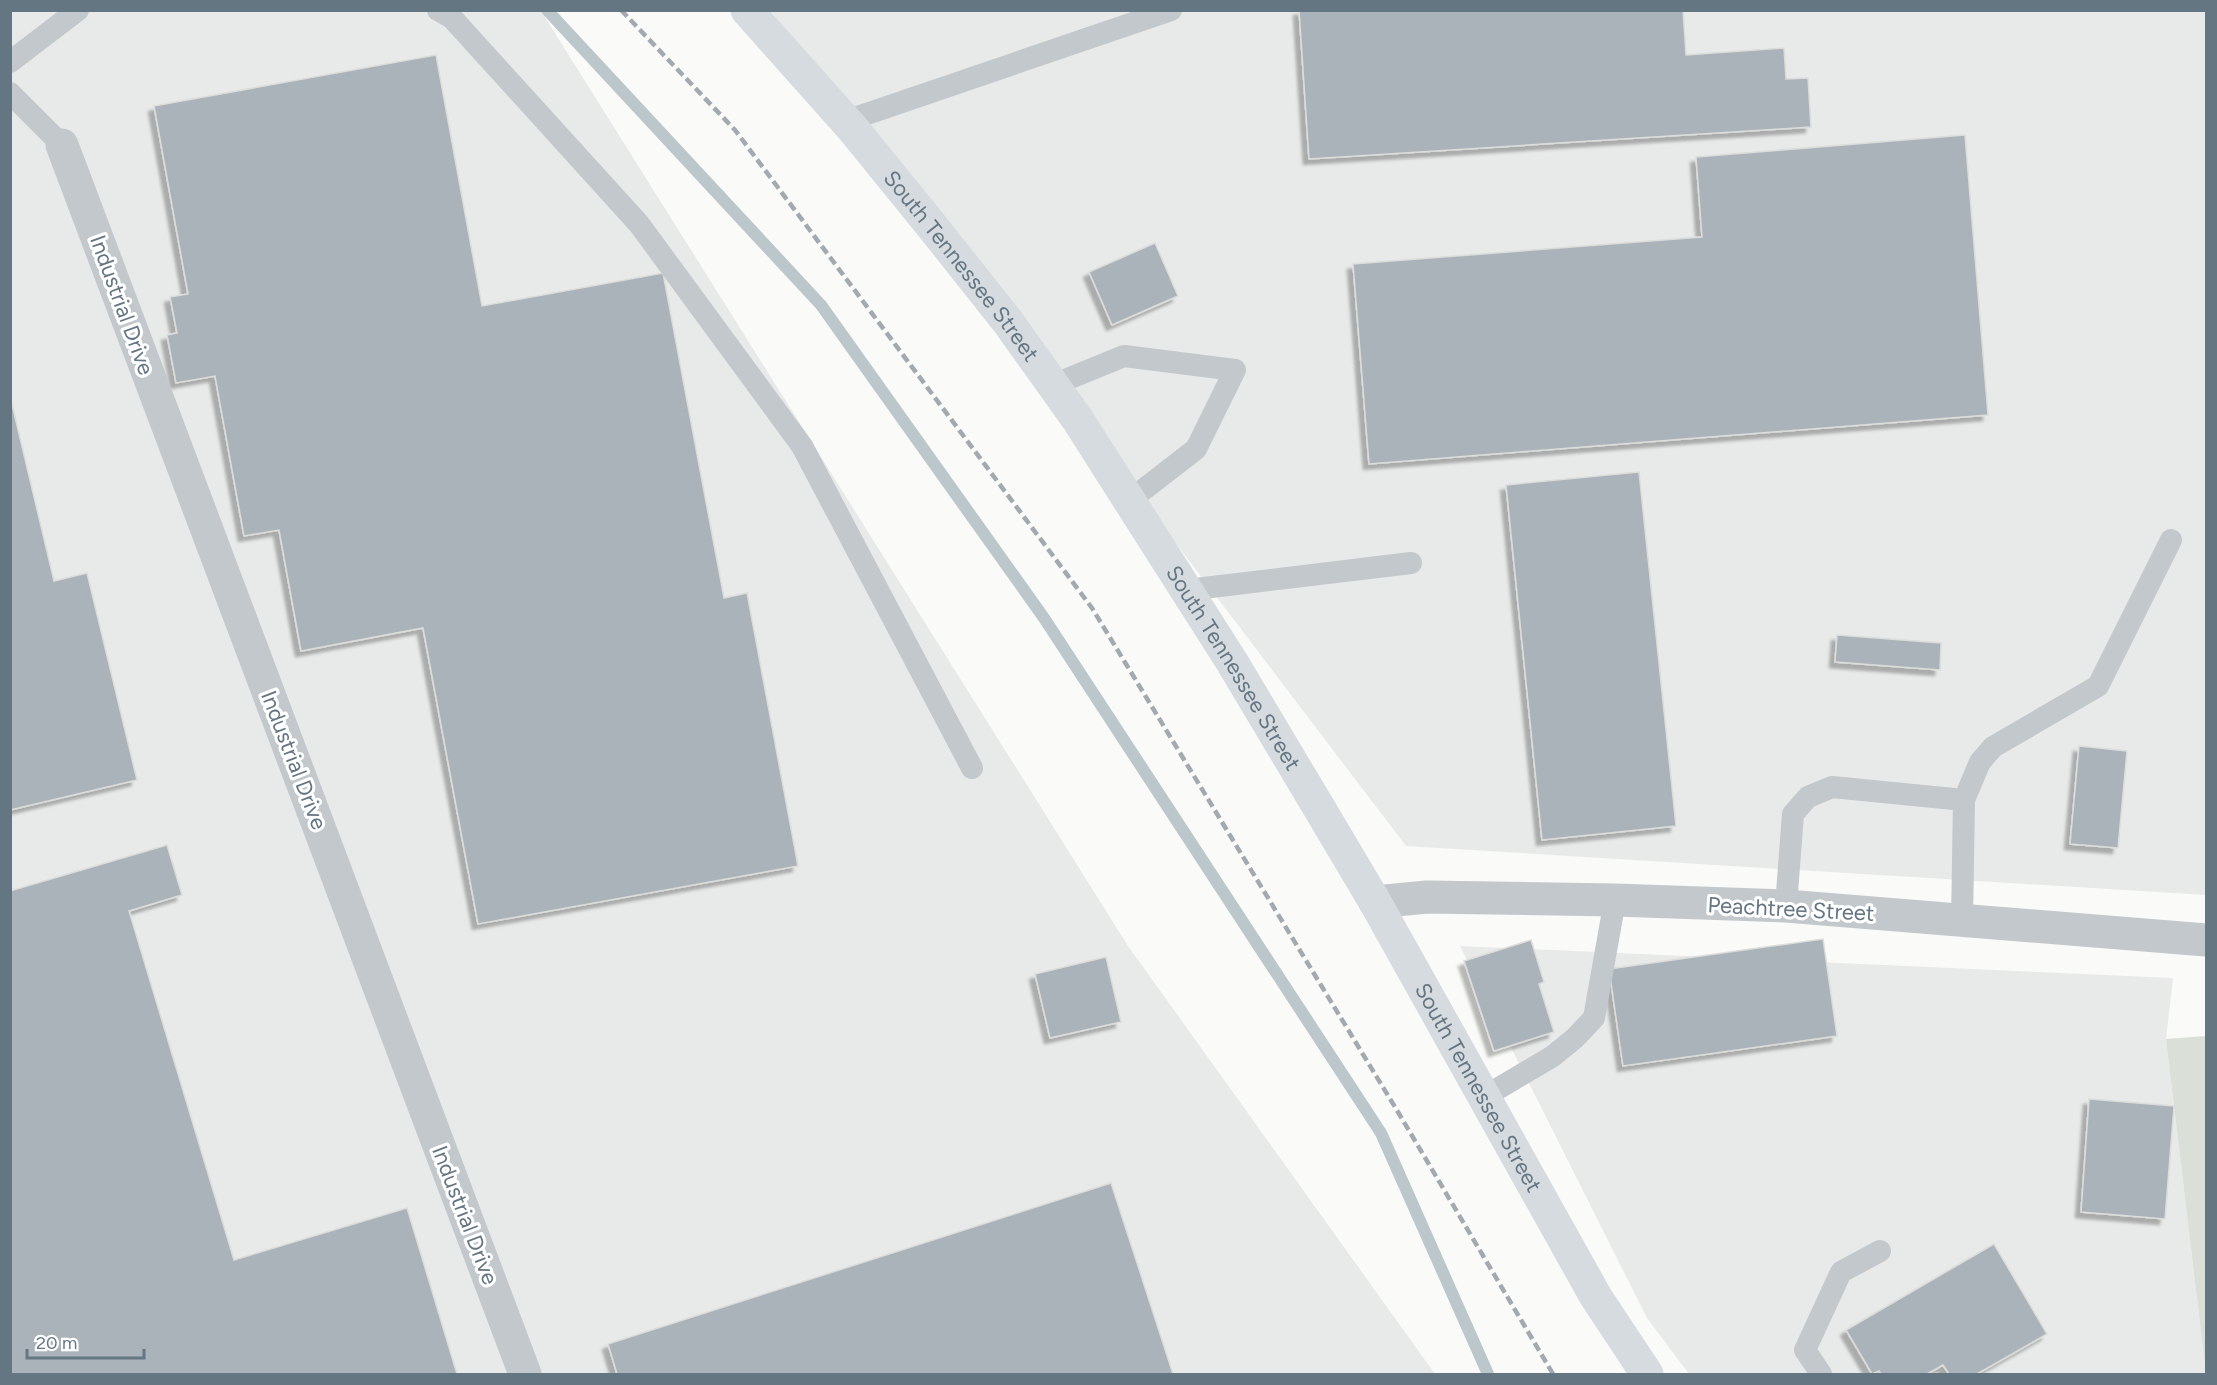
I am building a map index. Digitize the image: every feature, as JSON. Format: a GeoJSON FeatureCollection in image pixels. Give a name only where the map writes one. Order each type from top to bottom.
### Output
{"type":"FeatureCollection","features":[{"type":"Feature","properties":{"kind":"main road","name":"South Tennessee Street"},"geometry":{"type":"LineString","coordinates":[[747,10],[846,121],[1008,322],[1130,500],[1187,590],[1375,902],[1596,1297],[1647,1374]]}},
{"type":"Feature","properties":{"kind":"street","name":"Industrial Drive"},"geometry":{"type":"LineString","coordinates":[[62,145],[525,1374]]}},
{"type":"Feature","properties":{"kind":"street","name":"Peachtree Street"},"geometry":{"type":"LineString","coordinates":[[1375,902],[1427,897],[1786,906],[2206,940]]}},
{"type":"Feature","properties":{"kind":"lane"},"geometry":{"type":"LineString","coordinates":[[10,62],[78,10]]}},
{"type":"Feature","properties":{"kind":"lane"},"geometry":{"type":"LineString","coordinates":[[438,10],[452,18],[639,224],[802,446],[972,768]]}},
{"type":"Feature","properties":{"kind":"lane"},"geometry":{"type":"LineString","coordinates":[[846,121],[1171,10]]}},
{"type":"Feature","properties":{"kind":"lane"},"geometry":{"type":"LineString","coordinates":[[10,93],[62,145]]}},
{"type":"Feature","properties":{"kind":"lane"},"geometry":{"type":"LineString","coordinates":[[1053,386],[1124,356],[1235,370],[1196,449],[1130,500]]}},
{"type":"Feature","properties":{"kind":"lane"},"geometry":{"type":"LineString","coordinates":[[1962,921],[1964,800],[1980,762],[1993,747],[2098,686],[2171,540]]}},
{"type":"Feature","properties":{"kind":"lane"},"geometry":{"type":"LineString","coordinates":[[1187,590],[1411,563]]}},
{"type":"Feature","properties":{"kind":"lane"},"geometry":{"type":"LineString","coordinates":[[1786,906],[1793,814],[1808,797],[1832,787],[1964,800]]}},
{"type":"Feature","properties":{"kind":"lane"},"geometry":{"type":"LineString","coordinates":[[1484,1097],[1553,1056],[1594,1018],[1615,900]]}},
{"type":"Feature","properties":{"kind":"lane"},"geometry":{"type":"LineString","coordinates":[[1821,1374],[1804,1350],[1841,1272],[1880,1251]]}},
{"type":"Feature","properties":{"kind":"shaded area"},"geometry":{"type":"Polygon","coordinates":[[[10,11],[541,11],[1128,946],[1435,1374],[11,1374],[10,11]]]}},
{"type":"Feature","properties":{"kind":"shaded area"},"geometry":{"type":"Polygon","coordinates":[[[771,11],[2206,11],[2206,895],[1406,846],[771,11]]]}},
{"type":"Feature","properties":{"kind":"shaded area"},"geometry":{"type":"Polygon","coordinates":[[[1460,946],[2173,978],[2166,1039],[2206,1374],[1689,1374],[1647,1318],[1460,946]]]}},
{"type":"Feature","properties":{"kind":"shaded area"},"geometry":{"type":"Polygon","coordinates":[[[2206,1036],[2206,1374],[2166,1039],[2206,1036]]]}},
{"type":"Feature","properties":{"kind":"building"},"geometry":{"type":"Polygon","coordinates":[[[1299,10],[1683,10],[1686,55],[1784,48],[1786,79],[1808,78],[1811,127],[1309,159],[1299,10]]]}},
{"type":"Feature","properties":{"kind":"building"},"geometry":{"type":"Polygon","coordinates":[[[436,55],[482,306],[663,273],[724,598],[747,593],[798,866],[478,924],[423,628],[301,651],[279,530],[244,536],[215,376],[176,383],[167,335],[177,333],[170,297],[188,294],[154,106],[436,55]]]}},
{"type":"Feature","properties":{"kind":"building"},"geometry":{"type":"Polygon","coordinates":[[[1965,135],[1988,415],[1369,464],[1353,264],[1702,237],[1696,157],[1965,135]]]}},
{"type":"Feature","properties":{"kind":"building"},"geometry":{"type":"Polygon","coordinates":[[[1155,243],[1178,296],[1112,325],[1089,272],[1155,243]]]}},
{"type":"Feature","properties":{"kind":"building"},"geometry":{"type":"Polygon","coordinates":[[[10,396],[54,581],[87,573],[137,780],[10,810],[10,396]]]}},
{"type":"Feature","properties":{"kind":"building"},"geometry":{"type":"Polygon","coordinates":[[[1639,472],[1676,826],[1542,840],[1506,485],[1639,472]]]}},
{"type":"Feature","properties":{"kind":"building"},"geometry":{"type":"Polygon","coordinates":[[[1837,635],[1941,643],[1940,670],[1835,662],[1837,635]]]}},
{"type":"Feature","properties":{"kind":"building"},"geometry":{"type":"Polygon","coordinates":[[[2079,746],[2127,751],[2118,848],[2070,844],[2079,746]]]}},
{"type":"Feature","properties":{"kind":"building"},"geometry":{"type":"Polygon","coordinates":[[[167,845],[182,895],[129,911],[234,1260],[407,1208],[457,1374],[10,1374],[10,891],[167,845]]]}},
{"type":"Feature","properties":{"kind":"building"},"geometry":{"type":"Polygon","coordinates":[[[1823,939],[1837,1036],[1623,1066],[1609,969],[1823,939]]]}},
{"type":"Feature","properties":{"kind":"building"},"geometry":{"type":"Polygon","coordinates":[[[1531,940],[1544,982],[1539,984],[1554,1032],[1494,1051],[1464,961],[1531,940]]]}},
{"type":"Feature","properties":{"kind":"building"},"geometry":{"type":"Polygon","coordinates":[[[1106,957],[1121,1022],[1050,1038],[1035,974],[1106,957]]]}},
{"type":"Feature","properties":{"kind":"building"},"geometry":{"type":"Polygon","coordinates":[[[2089,1099],[2174,1106],[2165,1219],[2081,1212],[2089,1099]]]}},
{"type":"Feature","properties":{"kind":"building"},"geometry":{"type":"Polygon","coordinates":[[[1111,1183],[1173,1374],[617,1374],[608,1344],[1111,1183]]]}},
{"type":"Feature","properties":{"kind":"building"},"geometry":{"type":"Polygon","coordinates":[[[1994,1244],[2047,1334],[1977,1374],[1949,1374],[1943,1365],[1927,1374],[1881,1374],[1879,1371],[1872,1374],[1846,1330],[1994,1244]]]}},
{"type":"Feature","properties":{"kind":"waterway"},"geometry":{"type":"LineString","coordinates":[[547,10],[821,305],[1044,618],[1381,1133],[1488,1374]]}},
{"type":"Feature","properties":{"kind":"railway"},"geometry":{"type":"LineString","coordinates":[[621,10],[735,130],[1092,608],[1398,1112],[1553,1374]]}}]}
